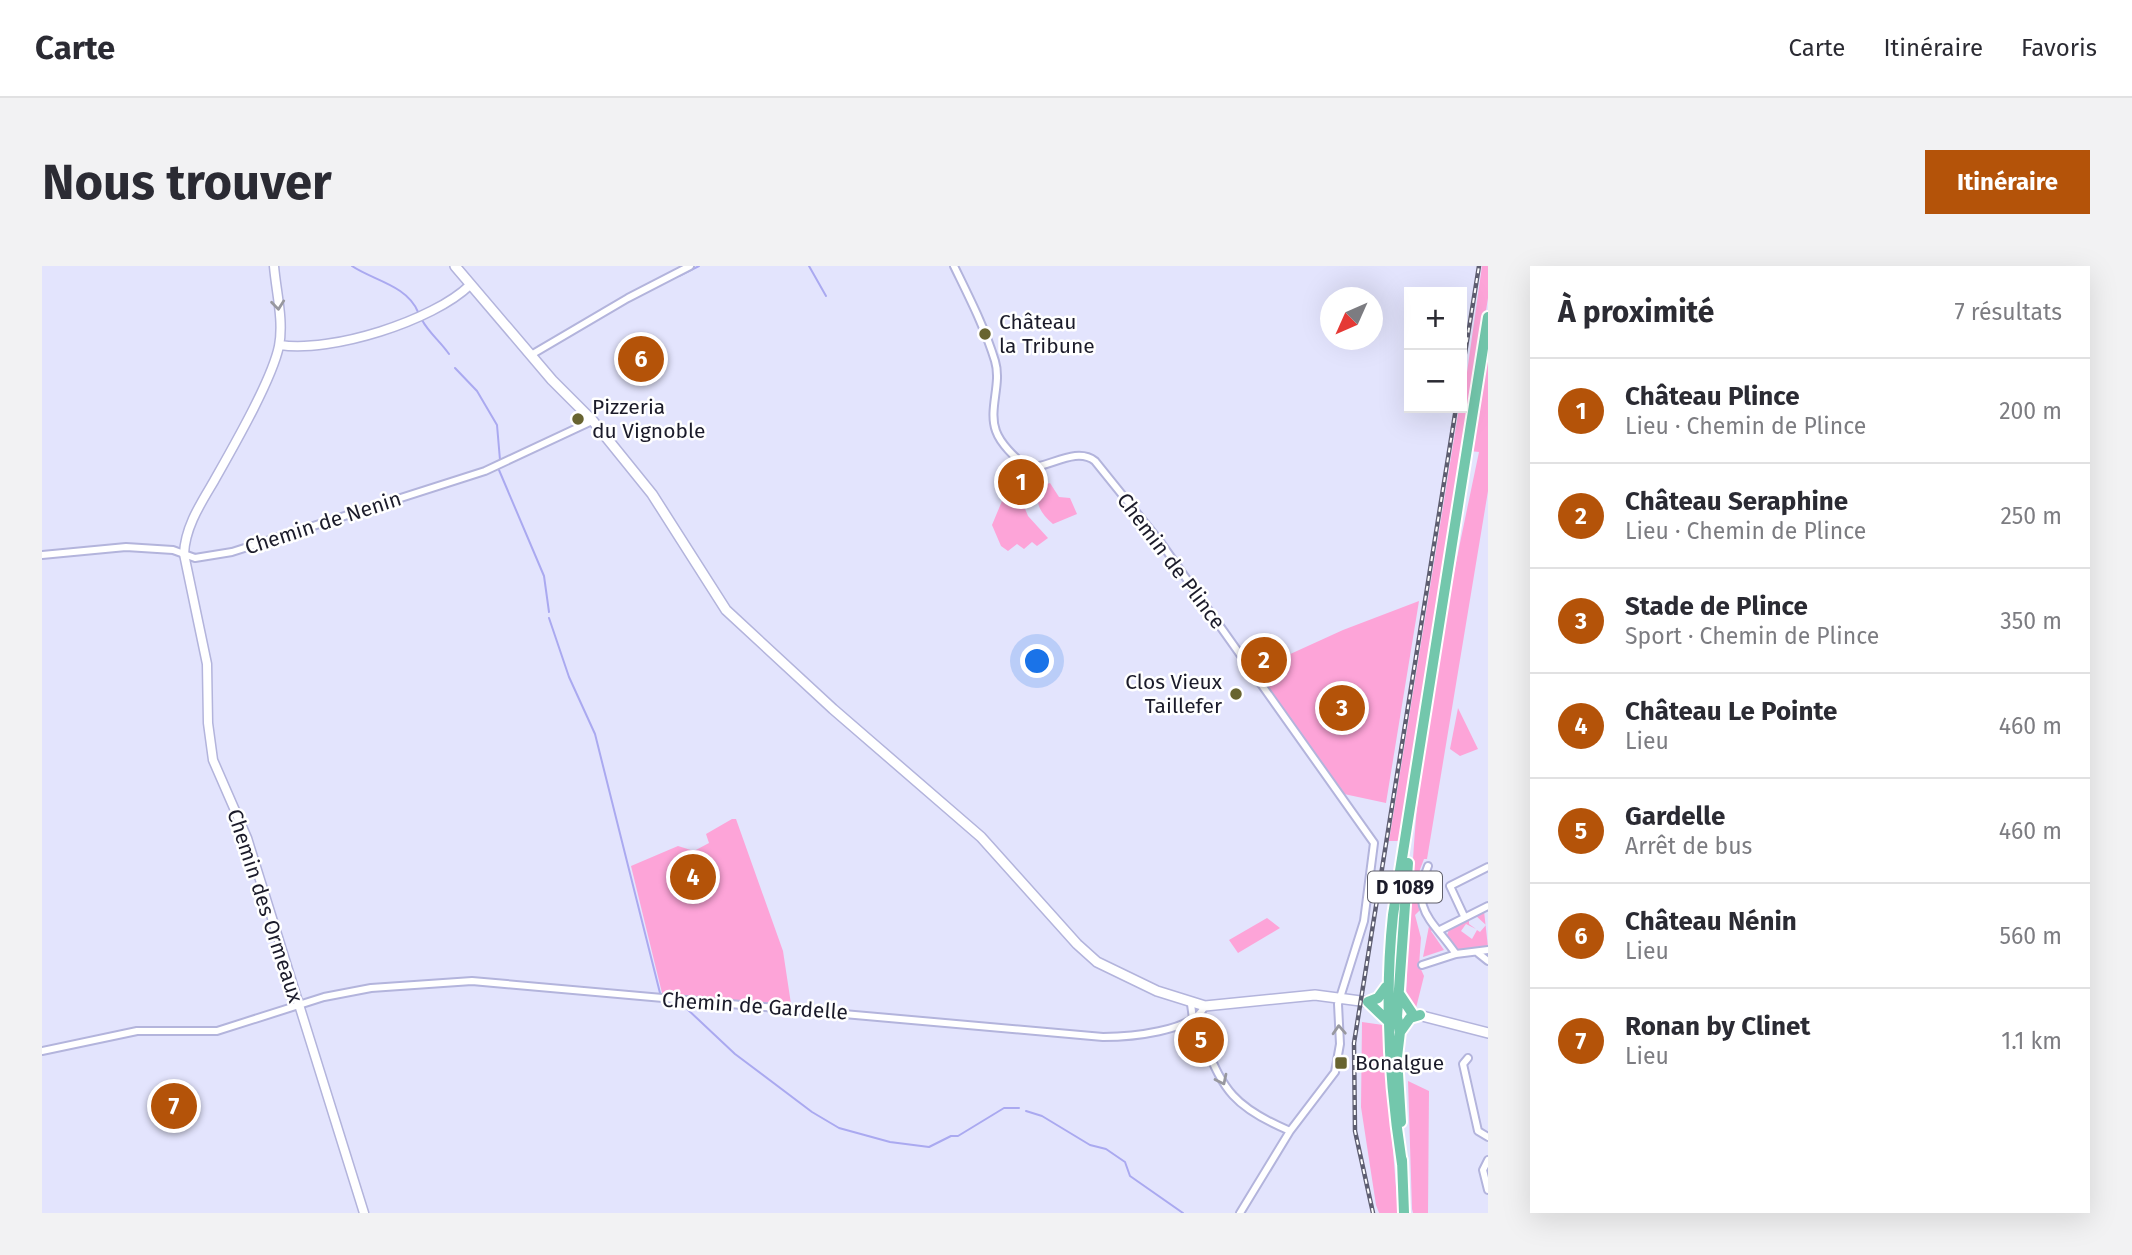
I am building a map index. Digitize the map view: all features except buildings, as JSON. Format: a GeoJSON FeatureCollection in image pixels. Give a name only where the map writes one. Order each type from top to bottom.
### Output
{"type":"FeatureCollection","features":[{"type":"Feature","properties":{"kind":"main road"},"geometry":{"type":"LineString","coordinates":[[455,266],[592,421],[652,494],[726,610],[833,709],[981,837],[1077,944],[1097,962],[1191,1004],[1227,1006],[1291,995],[1339,997],[1488,1033]]}},
{"type":"Feature","properties":{"kind":"main road","name":"D 1089"},"geometry":{"type":"LineString","coordinates":[[1397,1057],[1400,1032],[1386,987],[1393,915],[1488,317]]}},
{"type":"Feature","properties":{"kind":"main road","name":"D 1089"},"geometry":{"type":"LineString","coordinates":[[1402,1164],[1390,1074],[1389,1022],[1400,995],[1415,780]]}},
{"type":"Feature","properties":{"kind":"main road","name":"D 1089"},"geometry":{"type":"LineString","coordinates":[[1390,963],[1405,1213]]}},
{"type":"Feature","properties":{"kind":"main road"},"geometry":{"type":"LineString","coordinates":[[1368,1002],[1377,998],[1386,987]]}},
{"type":"Feature","properties":{"kind":"main road"},"geometry":{"type":"LineString","coordinates":[[1400,995],[1416,1014]]}},
{"type":"Feature","properties":{"kind":"main road"},"geometry":{"type":"LineString","coordinates":[[1368,1002],[1389,1022]]}},
{"type":"Feature","properties":{"kind":"main road"},"geometry":{"type":"LineString","coordinates":[[1400,1032],[1416,1014]]}},
{"type":"Feature","properties":{"kind":"street"},"geometry":{"type":"LineString","coordinates":[[184,554],[184,542],[197,511],[273,366],[280,345],[274,266]]}},
{"type":"Feature","properties":{"kind":"street"},"geometry":{"type":"LineString","coordinates":[[531,355],[628,298],[690,266]]}},
{"type":"Feature","properties":{"kind":"street","name":"Chemin de Plince"},"geometry":{"type":"LineString","coordinates":[[954,266],[979,317],[996,364],[998,392],[993,418],[1002,442],[1027,468],[1040,468],[1079,455],[1087,455],[1095,461],[1161,543],[1372,839],[1364,921],[1354,961],[1339,997]]}},
{"type":"Feature","properties":{"kind":"street"},"geometry":{"type":"LineString","coordinates":[[280,345],[324,344],[401,324],[444,304],[470,285]]}},
{"type":"Feature","properties":{"kind":"street","name":"Chemin de Nenin"},"geometry":{"type":"LineString","coordinates":[[42,555],[126,547],[184,554],[195,558],[232,552],[508,462],[592,421]]}},
{"type":"Feature","properties":{"kind":"street","name":"Chemin des Ormeaux"},"geometry":{"type":"LineString","coordinates":[[184,554],[207,664],[208,723],[213,760],[247,838],[364,1213]]}},
{"type":"Feature","properties":{"kind":"street"},"geometry":{"type":"LineString","coordinates":[[1428,866],[1419,887],[1424,911],[1456,954]]}},
{"type":"Feature","properties":{"kind":"street"},"geometry":{"type":"LineString","coordinates":[[1464,916],[1450,886],[1488,867]]}},
{"type":"Feature","properties":{"kind":"street"},"geometry":{"type":"LineString","coordinates":[[1440,930],[1488,906]]}},
{"type":"Feature","properties":{"kind":"street"},"geometry":{"type":"LineString","coordinates":[[1422,965],[1456,954],[1488,950]]}},
{"type":"Feature","properties":{"kind":"street"},"geometry":{"type":"LineString","coordinates":[[1478,953],[1488,961]]}},
{"type":"Feature","properties":{"kind":"street","name":"Chemin de Gardelle"},"geometry":{"type":"LineString","coordinates":[[42,1051],[136,1031],[217,1031],[298,1005],[371,988],[472,981],[1103,1037],[1141,1035],[1193,1019]]}},
{"type":"Feature","properties":{"kind":"street"},"geometry":{"type":"LineString","coordinates":[[1240,1213],[1290,1131],[1335,1072],[1340,1044],[1339,997]]}},
{"type":"Feature","properties":{"kind":"street"},"geometry":{"type":"LineString","coordinates":[[1191,1004],[1193,1019],[1234,1100],[1258,1118],[1290,1131]]}},
{"type":"Feature","properties":{"kind":"street"},"geometry":{"type":"LineString","coordinates":[[1193,1019],[1205,1006]]}},
{"type":"Feature","properties":{"kind":"street"},"geometry":{"type":"LineString","coordinates":[[1468,1058],[1463,1064],[1478,1131],[1488,1137]]}},
{"type":"Feature","properties":{"kind":"street"},"geometry":{"type":"LineString","coordinates":[[1488,1160],[1483,1170],[1488,1190]]}},
{"type":"Feature","properties":{"kind":"shaded area"},"geometry":{"type":"Polygon","coordinates":[[[1482,266],[1488,266],[1488,298],[1401,841],[1389,841],[1458,413],[1467,413],[1467,372],[1482,266]]]}},
{"type":"Feature","properties":{"kind":"shaded area"},"geometry":{"type":"Polygon","coordinates":[[[1488,342],[1488,491],[1427,859],[1424,859],[1416,884],[1420,910],[1415,915],[1421,938],[1419,965],[1424,976],[1416,1008],[1406,998],[1407,976],[1402,973],[1411,859],[1438,654],[1479,452],[1470,451],[1488,342]]]}},
{"type":"Feature","properties":{"kind":"shaded area"},"geometry":{"type":"Polygon","coordinates":[[[1050,483],[1059,497],[1070,498],[1077,514],[1053,524],[1038,503],[1039,487],[1050,483]]]}},
{"type":"Feature","properties":{"kind":"shaded area"},"geometry":{"type":"Polygon","coordinates":[[[1019,494],[1028,516],[1048,538],[1037,546],[1032,542],[1024,549],[1017,544],[1008,551],[1001,546],[992,525],[1002,501],[1019,494]]]}},
{"type":"Feature","properties":{"kind":"shaded area"},"geometry":{"type":"Polygon","coordinates":[[[1419,601],[1386,803],[1344,794],[1255,670],[1343,630],[1419,601]]]}},
{"type":"Feature","properties":{"kind":"shaded area"},"geometry":{"type":"Polygon","coordinates":[[[1458,708],[1478,749],[1460,756],[1450,749],[1458,708]]]}},
{"type":"Feature","properties":{"kind":"shaded area"},"geometry":{"type":"Polygon","coordinates":[[[736,819],[783,951],[791,1004],[663,997],[631,866],[678,846],[694,851],[709,843],[706,834],[736,819]]]}},
{"type":"Feature","properties":{"kind":"shaded area"},"geometry":{"type":"Polygon","coordinates":[[[1484,911],[1486,925],[1475,915],[1484,911]]]}},
{"type":"Feature","properties":{"kind":"shaded area"},"geometry":{"type":"Polygon","coordinates":[[[1267,918],[1280,928],[1238,953],[1229,940],[1267,918]]]}},
{"type":"Feature","properties":{"kind":"shaded area"},"geometry":{"type":"Polygon","coordinates":[[[1469,918],[1469,924],[1476,929],[1466,924],[1461,931],[1472,939],[1477,930],[1480,932],[1486,925],[1488,947],[1459,951],[1447,935],[1450,927],[1469,918]]]}},
{"type":"Feature","properties":{"kind":"shaded area"},"geometry":{"type":"Polygon","coordinates":[[[1430,921],[1435,928],[1431,931],[1444,950],[1423,957],[1430,921]]]}},
{"type":"Feature","properties":{"kind":"shaded area"},"geometry":{"type":"Polygon","coordinates":[[[1362,1022],[1383,1025],[1398,1213],[1379,1213],[1376,1205],[1361,1107],[1362,1022]]]}},
{"type":"Feature","properties":{"kind":"shaded area"},"geometry":{"type":"Polygon","coordinates":[[[1408,1081],[1429,1091],[1428,1213],[1413,1213],[1412,1209],[1408,1081]]]}},
{"type":"Feature","properties":{"kind":"waterway"},"geometry":{"type":"LineString","coordinates":[[352,266],[398,289],[413,303],[418,312]]}},
{"type":"Feature","properties":{"kind":"waterway"},"geometry":{"type":"LineString","coordinates":[[679,276],[699,266]]}},
{"type":"Feature","properties":{"kind":"waterway"},"geometry":{"type":"LineString","coordinates":[[809,266],[826,296]]}},
{"type":"Feature","properties":{"kind":"waterway"},"geometry":{"type":"LineString","coordinates":[[422,320],[449,354]]}},
{"type":"Feature","properties":{"kind":"waterway"},"geometry":{"type":"LineString","coordinates":[[455,368],[477,391],[497,425],[500,460]]}},
{"type":"Feature","properties":{"kind":"waterway"},"geometry":{"type":"LineString","coordinates":[[499,470],[544,576],[549,612]]}},
{"type":"Feature","properties":{"kind":"waterway"},"geometry":{"type":"LineString","coordinates":[[549,618],[569,677],[595,734],[660,993]]}},
{"type":"Feature","properties":{"kind":"waterway"},"geometry":{"type":"LineString","coordinates":[[662,1004],[685,1007],[735,1054],[812,1112],[839,1128],[890,1142],[929,1147],[951,1136],[958,1136],[1004,1108],[1019,1108]]}},
{"type":"Feature","properties":{"kind":"waterway"},"geometry":{"type":"LineString","coordinates":[[1026,1111],[1042,1116],[1090,1145],[1106,1149],[1125,1162],[1130,1176],[1183,1213]]}},
{"type":"Feature","properties":{"kind":"railway"},"geometry":{"type":"LineString","coordinates":[[1466,350],[1479,266]]}},
{"type":"Feature","properties":{"kind":"railway"},"geometry":{"type":"LineString","coordinates":[[1373,1213],[1355,1131],[1354,1043],[1455,413]]}},
{"type":"Feature","properties":{"kind":"place","name":"Château la Tribune"},"geometry":{"type":"Point","coordinates":[985,334]}},
{"type":"Feature","properties":{"kind":"place","name":"Château Nénin"},"geometry":{"type":"Point","coordinates":[641,359]}},
{"type":"Feature","properties":{"kind":"place","name":"Pizzeria du Vignoble"},"geometry":{"type":"Point","coordinates":[578,419]}},
{"type":"Feature","properties":{"kind":"place","name":"Château Plince"},"geometry":{"type":"Point","coordinates":[1021,482]}},
{"type":"Feature","properties":{"kind":"place","name":"Château Seraphine"},"geometry":{"type":"Point","coordinates":[1264,660]}},
{"type":"Feature","properties":{"kind":"place","name":"Clos Vieux Taillefer"},"geometry":{"type":"Point","coordinates":[1236,694]}},
{"type":"Feature","properties":{"kind":"place","name":"Stade de Plince"},"geometry":{"type":"Point","coordinates":[1342,708]}},
{"type":"Feature","properties":{"kind":"place","name":"Château Le Pointe"},"geometry":{"type":"Point","coordinates":[693,877]}},
{"type":"Feature","properties":{"kind":"place","name":"Gardelle"},"geometry":{"type":"Point","coordinates":[1201,1040]}},
{"type":"Feature","properties":{"kind":"place","name":"Bonalgue"},"geometry":{"type":"Point","coordinates":[1341,1063]}},
{"type":"Feature","properties":{"kind":"place","name":"Ronan by Clinet"},"geometry":{"type":"Point","coordinates":[174,1106]}}]}
